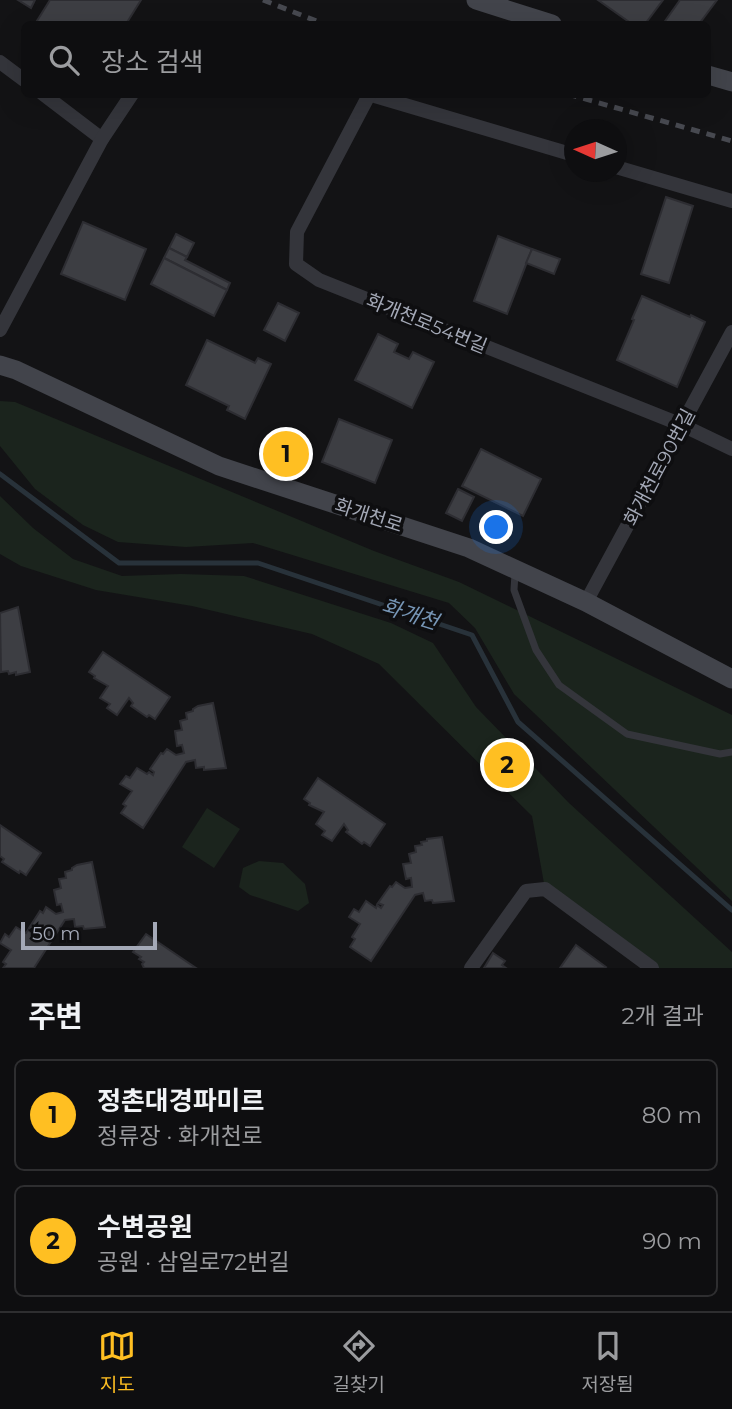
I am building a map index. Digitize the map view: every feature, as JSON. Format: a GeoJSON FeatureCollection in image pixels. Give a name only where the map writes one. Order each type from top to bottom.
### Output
{"type":"FeatureCollection","features":[{"type":"Feature","properties":{"kind":"main road"},"geometry":{"type":"LineString","coordinates":[[476,0],[542,21]]}},
{"type":"Feature","properties":{"kind":"main road"},"geometry":{"type":"LineString","coordinates":[[711,76],[732,82]]}},
{"type":"Feature","properties":{"kind":"main road","name":"화개천로"},"geometry":{"type":"LineString","coordinates":[[0,365],[16,370],[219,466],[469,548],[586,602],[732,679]]}},
{"type":"Feature","properties":{"kind":"street"},"geometry":{"type":"LineString","coordinates":[[0,62],[21,78]]}},
{"type":"Feature","properties":{"kind":"street"},"geometry":{"type":"LineString","coordinates":[[48,98],[102,139]]}},
{"type":"Feature","properties":{"kind":"street"},"geometry":{"type":"LineString","coordinates":[[0,330],[102,139],[129,98]]}},
{"type":"Feature","properties":{"kind":"street","name":"화개천로54번길"},"geometry":{"type":"LineString","coordinates":[[367,98],[297,232],[296,264],[320,280],[682,425],[732,449]]}},
{"type":"Feature","properties":{"kind":"street","name":"화개천로54번길"},"geometry":{"type":"LineString","coordinates":[[379,98],[564,152]]}},
{"type":"Feature","properties":{"kind":"street"},"geometry":{"type":"LineString","coordinates":[[627,170],[732,201]]}},
{"type":"Feature","properties":{"kind":"street","name":"화개천로90번길"},"geometry":{"type":"LineString","coordinates":[[586,602],[732,332]]}},
{"type":"Feature","properties":{"kind":"street"},"geometry":{"type":"LineString","coordinates":[[471,968],[526,891],[545,889],[652,968]]}},
{"type":"Feature","properties":{"kind":"lane"},"geometry":{"type":"LineString","coordinates":[[515,568],[514,590],[536,650],[559,685],[627,734],[720,754],[732,752]]}},
{"type":"Feature","properties":{"kind":"shaded area"},"geometry":{"type":"Polygon","coordinates":[[[0,401],[15,402],[374,551],[459,582],[732,715],[732,901],[514,694],[475,628],[449,603],[253,543],[186,547],[118,542],[83,525],[35,489],[0,446],[0,401]]]}},
{"type":"Feature","properties":{"kind":"shaded area"},"geometry":{"type":"Polygon","coordinates":[[[0,496],[33,528],[73,559],[122,576],[244,576],[391,623],[433,643],[476,707],[569,803],[732,952],[732,968],[652,968],[545,889],[532,816],[379,664],[312,634],[192,606],[96,590],[21,566],[0,554],[0,496]]]}},
{"type":"Feature","properties":{"kind":"shaded area"},"geometry":{"type":"Polygon","coordinates":[[[207,808],[240,829],[214,868],[182,847],[207,808]]]}},
{"type":"Feature","properties":{"kind":"shaded area"},"geometry":{"type":"Polygon","coordinates":[[[259,861],[283,863],[305,884],[309,903],[298,911],[250,895],[239,887],[243,868],[259,861]]]}},
{"type":"Feature","properties":{"kind":"building"},"geometry":{"type":"Polygon","coordinates":[[[18,0],[35,0],[31,8],[18,0]]]}},
{"type":"Feature","properties":{"kind":"building"},"geometry":{"type":"Polygon","coordinates":[[[50,0],[141,0],[128,21],[37,21],[50,0]]]}},
{"type":"Feature","properties":{"kind":"building"},"geometry":{"type":"Polygon","coordinates":[[[598,0],[663,0],[647,21],[628,21],[598,0]]]}},
{"type":"Feature","properties":{"kind":"building"},"geometry":{"type":"Polygon","coordinates":[[[680,0],[717,0],[701,21],[665,21],[680,0]]]}},
{"type":"Feature","properties":{"kind":"building"},"geometry":{"type":"Polygon","coordinates":[[[666,197],[693,206],[669,283],[641,274],[666,197]]]}},
{"type":"Feature","properties":{"kind":"building"},"geometry":{"type":"Polygon","coordinates":[[[83,222],[146,249],[125,300],[61,274],[83,222]]]}},
{"type":"Feature","properties":{"kind":"building"},"geometry":{"type":"Polygon","coordinates":[[[176,234],[194,243],[187,257],[169,248],[176,234]]]}},
{"type":"Feature","properties":{"kind":"building"},"geometry":{"type":"Polygon","coordinates":[[[498,236],[532,249],[507,314],[474,301],[498,236]]]}},
{"type":"Feature","properties":{"kind":"building"},"geometry":{"type":"Polygon","coordinates":[[[169,248],[187,257],[185,260],[230,283],[227,290],[164,258],[169,248]]]}},
{"type":"Feature","properties":{"kind":"building"},"geometry":{"type":"Polygon","coordinates":[[[532,249],[560,259],[554,274],[526,263],[532,249]]]}},
{"type":"Feature","properties":{"kind":"building"},"geometry":{"type":"Polygon","coordinates":[[[164,258],[227,290],[214,316],[151,284],[164,258]]]}},
{"type":"Feature","properties":{"kind":"building"},"geometry":{"type":"Polygon","coordinates":[[[642,296],[705,322],[677,387],[617,360],[642,296]]]}},
{"type":"Feature","properties":{"kind":"building"},"geometry":{"type":"Polygon","coordinates":[[[278,303],[299,313],[285,341],[264,330],[278,303]]]}},
{"type":"Feature","properties":{"kind":"building"},"geometry":{"type":"Polygon","coordinates":[[[378,334],[398,344],[394,352],[409,359],[413,352],[434,362],[412,408],[355,380],[378,334]]]}},
{"type":"Feature","properties":{"kind":"building"},"geometry":{"type":"Polygon","coordinates":[[[207,340],[255,363],[258,358],[271,364],[245,419],[227,410],[229,406],[186,385],[207,340]]]}},
{"type":"Feature","properties":{"kind":"building"},"geometry":{"type":"Polygon","coordinates":[[[339,419],[392,440],[375,483],[322,462],[339,419]]]}},
{"type":"Feature","properties":{"kind":"building"},"geometry":{"type":"Polygon","coordinates":[[[481,449],[541,479],[523,516],[462,486],[481,449]]]}},
{"type":"Feature","properties":{"kind":"building"},"geometry":{"type":"Polygon","coordinates":[[[458,489],[474,497],[462,521],[446,513],[458,489]]]}},
{"type":"Feature","properties":{"kind":"building"},"geometry":{"type":"Polygon","coordinates":[[[18,607],[30,672],[16,675],[16,672],[1,672],[0,613],[18,607]]]}},
{"type":"Feature","properties":{"kind":"building"},"geometry":{"type":"Polygon","coordinates":[[[103,652],[170,697],[155,719],[131,706],[133,703],[129,698],[117,715],[107,708],[110,704],[100,698],[108,686],[89,672],[103,652]]]}},
{"type":"Feature","properties":{"kind":"building"},"geometry":{"type":"Polygon","coordinates":[[[213,703],[226,768],[204,770],[204,767],[196,768],[195,760],[186,762],[143,828],[121,813],[126,806],[123,804],[132,791],[120,784],[126,776],[130,778],[137,768],[153,775],[154,772],[150,769],[167,749],[176,755],[184,753],[182,745],[177,746],[175,731],[182,730],[180,721],[187,719],[186,713],[198,706],[213,703]]]}},
{"type":"Feature","properties":{"kind":"building"},"geometry":{"type":"Polygon","coordinates":[[[318,778],[385,824],[370,846],[364,842],[362,844],[346,832],[348,830],[344,824],[332,841],[322,835],[325,831],[316,824],[324,812],[309,805],[304,799],[318,778]]]}},
{"type":"Feature","properties":{"kind":"building"},"geometry":{"type":"Polygon","coordinates":[[[0,825],[41,853],[26,875],[2,862],[4,859],[0,856],[0,825]]]}},
{"type":"Feature","properties":{"kind":"building"},"geometry":{"type":"Polygon","coordinates":[[[442,837],[454,901],[433,903],[432,900],[425,901],[423,893],[415,895],[371,961],[350,947],[355,939],[352,937],[360,924],[349,917],[354,909],[359,912],[366,901],[376,908],[377,905],[381,908],[383,905],[378,903],[396,882],[405,888],[412,887],[411,878],[406,879],[403,864],[411,863],[409,854],[416,852],[415,846],[422,845],[421,842],[442,837]]]}},
{"type":"Feature","properties":{"kind":"building"},"geometry":{"type":"Polygon","coordinates":[[[92,862],[105,927],[84,929],[83,926],[75,927],[74,919],[65,920],[34,968],[3,968],[6,964],[3,962],[11,950],[0,943],[5,934],[9,937],[16,927],[26,933],[28,930],[32,933],[29,928],[40,911],[43,913],[46,907],[56,914],[63,912],[61,904],[57,905],[54,890],[61,888],[59,879],[66,878],[65,872],[77,865],[92,862]]]}},
{"type":"Feature","properties":{"kind":"building"},"geometry":{"type":"Polygon","coordinates":[[[146,934],[196,968],[144,968],[144,962],[139,959],[141,957],[133,952],[146,934]]]}},
{"type":"Feature","properties":{"kind":"building"},"geometry":{"type":"Polygon","coordinates":[[[576,945],[606,967],[560,968],[576,945]]]}},
{"type":"Feature","properties":{"kind":"building"},"geometry":{"type":"Polygon","coordinates":[[[493,953],[505,961],[502,965],[506,968],[484,968],[493,953]]]}},
{"type":"Feature","properties":{"kind":"waterway","name":"화개천"},"geometry":{"type":"LineString","coordinates":[[0,474],[119,563],[258,563],[472,635],[518,722],[732,910]]}},
{"type":"Feature","properties":{"kind":"railway"},"geometry":{"type":"LineString","coordinates":[[263,0],[316,21]]}},
{"type":"Feature","properties":{"kind":"railway"},"geometry":{"type":"LineString","coordinates":[[582,98],[732,141]]}},
{"type":"Feature","properties":{"kind":"place","name":"정촌대경파미르"},"geometry":{"type":"Point","coordinates":[286,454]}},
{"type":"Feature","properties":{"kind":"place","name":"수변공원"},"geometry":{"type":"Point","coordinates":[507,765]}}]}
